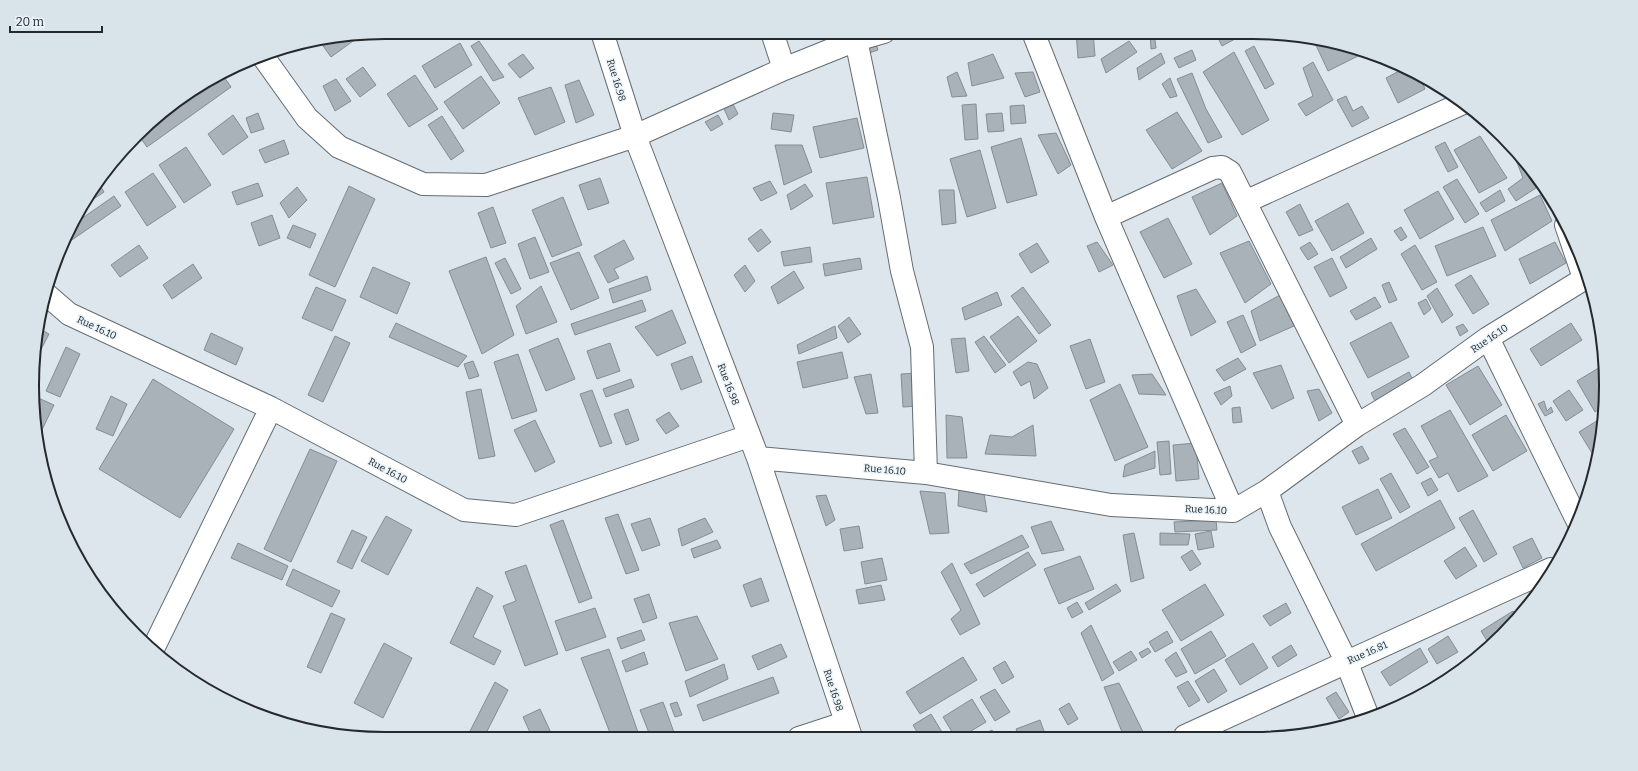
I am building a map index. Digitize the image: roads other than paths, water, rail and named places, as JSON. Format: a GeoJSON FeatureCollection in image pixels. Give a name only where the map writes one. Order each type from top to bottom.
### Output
{"type":"FeatureCollection","features":[{"type":"Feature","properties":{"kind":"street","name":"Rue 16.98"},"geometry":{"type":"LineString","coordinates":[[604,39],[635,136],[758,458],[848,730]]}},
{"type":"Feature","properties":{"kind":"street"},"geometry":{"type":"LineString","coordinates":[[774,39],[784,69]]}},
{"type":"Feature","properties":{"kind":"street"},"geometry":{"type":"LineString","coordinates":[[266,60],[307,118],[339,147],[423,184],[486,185],[635,136],[784,69],[860,39]]}},
{"type":"Feature","properties":{"kind":"street"},"geometry":{"type":"LineString","coordinates":[[1036,39],[1106,217],[1233,511]]}},
{"type":"Feature","properties":{"kind":"street"},"geometry":{"type":"LineString","coordinates":[[856,40],[889,198],[902,271],[922,347],[926,473]]}},
{"type":"Feature","properties":{"kind":"street"},"geometry":{"type":"LineString","coordinates":[[1245,202],[1457,106]]}},
{"type":"Feature","properties":{"kind":"street"},"geometry":{"type":"LineString","coordinates":[[1106,217],[1217,167],[1222,167],[1230,172],[1356,425]]}},
{"type":"Feature","properties":{"kind":"street","name":"Rue 16.10"},"geometry":{"type":"LineString","coordinates":[[758,458],[926,473],[1111,505],[1233,511],[1267,491],[1356,425],[1423,385],[1488,338],[1583,280]]}},
{"type":"Feature","properties":{"kind":"street","name":"Rue 16.10"},"geometry":{"type":"LineString","coordinates":[[51,298],[69,314],[271,408],[464,510],[516,515],[749,436]]}},
{"type":"Feature","properties":{"kind":"street"},"geometry":{"type":"LineString","coordinates":[[1488,338],[1574,515]]}},
{"type":"Feature","properties":{"kind":"street"},"geometry":{"type":"LineString","coordinates":[[155,644],[271,408]]}},
{"type":"Feature","properties":{"kind":"street"},"geometry":{"type":"LineString","coordinates":[[1267,491],[1280,527],[1346,661],[1366,713]]}},
{"type":"Feature","properties":{"kind":"street","name":"Rue 16.81"},"geometry":{"type":"LineString","coordinates":[[1193,732],[1545,572]]}},
{"type":"Feature","properties":{"kind":"street"},"geometry":{"type":"LineString","coordinates":[[836,732],[848,730]]}}]}
